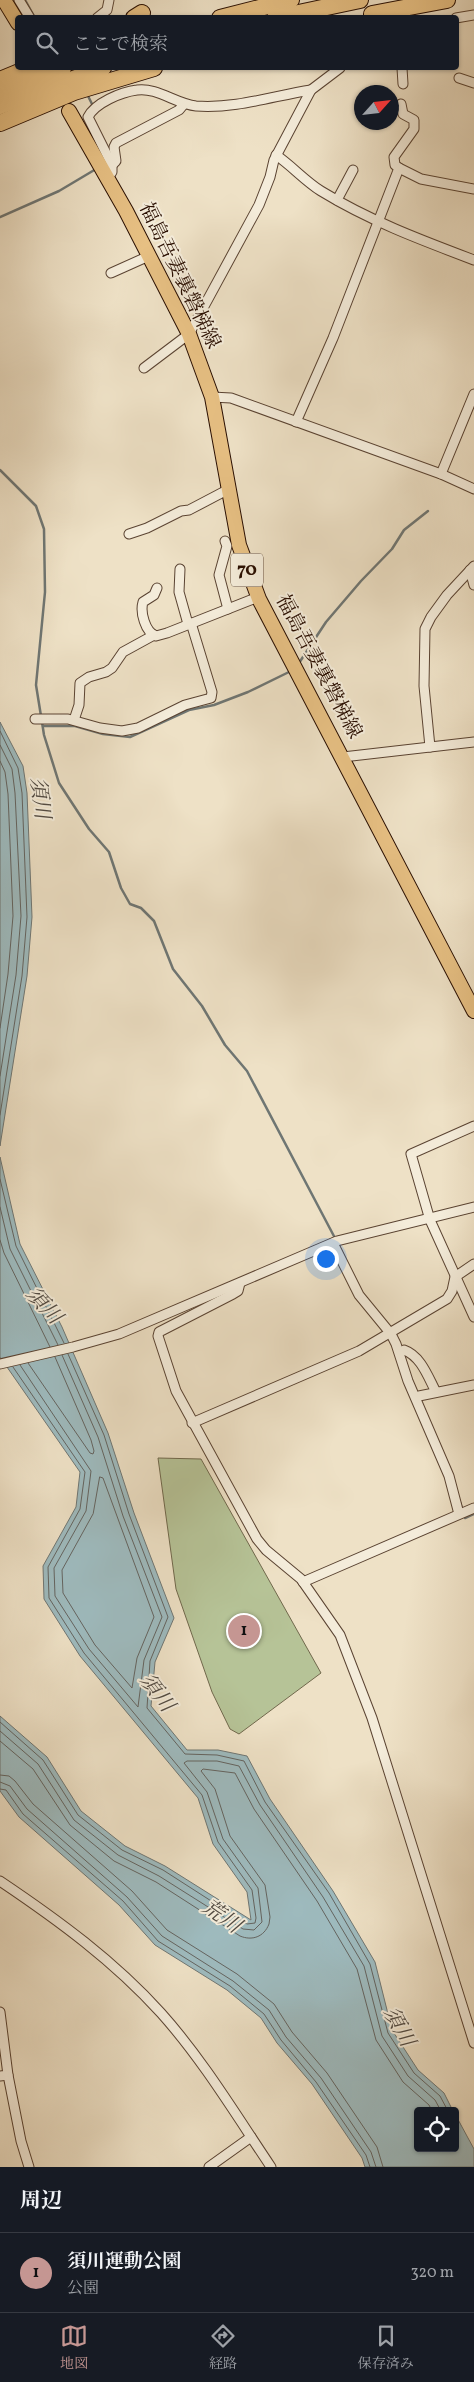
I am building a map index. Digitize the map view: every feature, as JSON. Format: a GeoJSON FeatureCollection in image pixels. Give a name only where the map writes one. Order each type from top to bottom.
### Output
{"type":"FeatureCollection","features":[{"type":"Feature","properties":{"kind":"highway"},"geometry":{"type":"LineString","coordinates":[[232,15],[291,0]]}},
{"type":"Feature","properties":{"kind":"highway"},"geometry":{"type":"LineString","coordinates":[[289,15],[360,0]]}},
{"type":"Feature","properties":{"kind":"highway"},"geometry":{"type":"LineString","coordinates":[[372,14],[447,0]]}},
{"type":"Feature","properties":{"kind":"highway"},"geometry":{"type":"LineString","coordinates":[[0,80],[24,70]]}},
{"type":"Feature","properties":{"kind":"highway"},"geometry":{"type":"LineString","coordinates":[[0,92],[58,70]]}},
{"type":"Feature","properties":{"kind":"highway"},"geometry":{"type":"LineString","coordinates":[[0,106],[98,70]]}},
{"type":"Feature","properties":{"kind":"highway"},"geometry":{"type":"LineString","coordinates":[[0,123],[74,92],[147,70]]}},
{"type":"Feature","properties":{"kind":"main road"},"geometry":{"type":"LineString","coordinates":[[4,0],[15,18]]}},
{"type":"Feature","properties":{"kind":"main road","name":"福島吾妻裏磐梯線"},"geometry":{"type":"LineString","coordinates":[[69,110],[109,172],[189,334],[212,397],[239,545],[258,597],[344,757],[474,1012]]}},
{"type":"Feature","properties":{"kind":"street"},"geometry":{"type":"LineString","coordinates":[[19,0],[28,15]]}},
{"type":"Feature","properties":{"kind":"street"},"geometry":{"type":"LineString","coordinates":[[101,15],[107,10],[109,0]]}},
{"type":"Feature","properties":{"kind":"street"},"geometry":{"type":"LineString","coordinates":[[459,18],[474,15]]}},
{"type":"Feature","properties":{"kind":"street"},"geometry":{"type":"LineString","coordinates":[[144,368],[189,334],[259,205],[276,155],[311,90],[337,70]]}},
{"type":"Feature","properties":{"kind":"street"},"geometry":{"type":"LineString","coordinates":[[402,70],[403,84]]}},
{"type":"Feature","properties":{"kind":"street"},"geometry":{"type":"LineString","coordinates":[[459,78],[474,83]]}},
{"type":"Feature","properties":{"kind":"street"},"geometry":{"type":"LineString","coordinates":[[109,172],[88,117],[92,109],[125,92],[140,90],[158,94],[184,104],[199,106],[248,102],[311,90]]}},
{"type":"Feature","properties":{"kind":"street"},"geometry":{"type":"LineString","coordinates":[[109,172],[116,161],[114,147],[116,142],[179,110],[184,104]]}},
{"type":"Feature","properties":{"kind":"street"},"geometry":{"type":"LineString","coordinates":[[401,104],[403,114],[414,120],[415,124],[414,129],[394,157],[395,164],[421,179],[474,188]]}},
{"type":"Feature","properties":{"kind":"street"},"geometry":{"type":"LineString","coordinates":[[276,155],[321,191],[378,223],[474,260]]}},
{"type":"Feature","properties":{"kind":"street"},"geometry":{"type":"LineString","coordinates":[[296,422],[333,338],[399,168]]}},
{"type":"Feature","properties":{"kind":"street"},"geometry":{"type":"LineString","coordinates":[[337,200],[353,170]]}},
{"type":"Feature","properties":{"kind":"street"},"geometry":{"type":"LineString","coordinates":[[111,273],[149,256]]}},
{"type":"Feature","properties":{"kind":"street"},"geometry":{"type":"LineString","coordinates":[[441,474],[474,394]]}},
{"type":"Feature","properties":{"kind":"street"},"geometry":{"type":"LineString","coordinates":[[212,397],[230,398],[441,474],[474,489]]}},
{"type":"Feature","properties":{"kind":"street"},"geometry":{"type":"LineString","coordinates":[[129,534],[147,528],[181,511],[189,510],[229,489]]}},
{"type":"Feature","properties":{"kind":"street"},"geometry":{"type":"LineString","coordinates":[[225,541],[226,546],[219,575],[228,609]]}},
{"type":"Feature","properties":{"kind":"street"},"geometry":{"type":"LineString","coordinates":[[472,568],[474,585]]}},
{"type":"Feature","properties":{"kind":"street"},"geometry":{"type":"LineString","coordinates":[[430,747],[424,686],[425,629],[447,595],[472,568]]}},
{"type":"Feature","properties":{"kind":"street"},"geometry":{"type":"LineString","coordinates":[[35,719],[74,720],[114,731],[132,730],[185,705],[211,698],[212,692],[179,592],[180,569]]}},
{"type":"Feature","properties":{"kind":"street"},"geometry":{"type":"LineString","coordinates":[[154,635],[149,630],[141,609],[143,602],[154,595],[156,588]]}},
{"type":"Feature","properties":{"kind":"street"},"geometry":{"type":"LineString","coordinates":[[74,720],[79,705],[80,683],[89,677],[106,672],[112,668],[123,652],[154,635],[165,634],[258,597]]}},
{"type":"Feature","properties":{"kind":"street"},"geometry":{"type":"LineString","coordinates":[[344,757],[474,742]]}},
{"type":"Feature","properties":{"kind":"street"},"geometry":{"type":"LineString","coordinates":[[474,1126],[411,1154],[430,1220],[474,1317]]}},
{"type":"Feature","properties":{"kind":"street"},"geometry":{"type":"LineString","coordinates":[[0,1364],[119,1334],[333,1243],[430,1220],[474,1207]]}},
{"type":"Feature","properties":{"kind":"street"},"geometry":{"type":"LineString","coordinates":[[333,1243],[359,1295],[391,1334],[408,1381],[449,1476],[459,1514]]}},
{"type":"Feature","properties":{"kind":"street"},"geometry":{"type":"LineString","coordinates":[[192,1423],[360,1351],[391,1334],[446,1298],[452,1290],[455,1277],[474,1264]]}},
{"type":"Feature","properties":{"kind":"street"},"geometry":{"type":"LineString","coordinates":[[240,1283],[238,1291],[159,1332],[158,1336],[176,1391],[257,1539],[266,1550],[303,1582],[340,1635],[372,1718],[474,2043]]}},
{"type":"Feature","properties":{"kind":"street"},"geometry":{"type":"LineString","coordinates":[[404,1350],[415,1357],[422,1365],[436,1392]]}},
{"type":"Feature","properties":{"kind":"street"},"geometry":{"type":"LineString","coordinates":[[419,1396],[474,1385]]}},
{"type":"Feature","properties":{"kind":"street"},"geometry":{"type":"LineString","coordinates":[[303,1582],[474,1508]]}},
{"type":"Feature","properties":{"kind":"street"},"geometry":{"type":"LineString","coordinates":[[0,1881],[89,1944],[155,2006],[194,2054],[271,2167]]}},
{"type":"Feature","properties":{"kind":"street"},"geometry":{"type":"LineString","coordinates":[[0,2012],[4,2076],[29,2167]]}},
{"type":"Feature","properties":{"kind":"street"},"geometry":{"type":"LineString","coordinates":[[209,2167],[251,2137]]}},
{"type":"Feature","properties":{"kind":"green space"},"geometry":{"type":"Polygon","coordinates":[[[158,1458],[201,1459],[321,1673],[239,1734],[230,1729],[212,1692],[176,1589],[158,1458]]]}},
{"type":"Feature","properties":{"kind":"water"},"geometry":{"type":"Polygon","coordinates":[[[0,722],[23,766],[27,793],[32,917],[27,976],[0,1146],[0,722]]]}},
{"type":"Feature","properties":{"kind":"water"},"geometry":{"type":"Polygon","coordinates":[[[0,1157],[20,1244],[62,1327],[108,1433],[134,1513],[174,1618],[155,1662],[151,1706],[187,1750],[218,1750],[247,1756],[270,1799],[333,1891],[375,1962],[392,2030],[418,2070],[444,2093],[451,2107],[414,2107],[414,2152],[459,2152],[459,2121],[474,2149],[474,2167],[365,2167],[362,2158],[312,2084],[277,2043],[261,2018],[227,1990],[155,1945],[119,1905],[19,1817],[0,1791],[0,1716],[47,1757],[81,1811],[125,1846],[165,1866],[251,1920],[247,1892],[213,1844],[198,1798],[80,1656],[44,1599],[43,1566],[76,1507],[80,1472],[0,1357],[0,1157]]]}},
{"type":"Feature","properties":{"kind":"waterway"},"geometry":{"type":"LineString","coordinates":[[25,0],[33,15]]}},
{"type":"Feature","properties":{"kind":"waterway"},"geometry":{"type":"LineString","coordinates":[[88,96],[93,106]]}},
{"type":"Feature","properties":{"kind":"waterway"},"geometry":{"type":"LineString","coordinates":[[0,217],[59,191],[96,169]]}},
{"type":"Feature","properties":{"kind":"waterway"},"geometry":{"type":"LineString","coordinates":[[0,470],[36,506],[44,529],[45,592],[36,685],[41,716]]}},
{"type":"Feature","properties":{"kind":"waterway"},"geometry":{"type":"LineString","coordinates":[[299,663],[326,622],[361,581],[392,549],[404,530],[428,511]]}},
{"type":"Feature","properties":{"kind":"waterway"},"geometry":{"type":"LineString","coordinates":[[43,726],[75,726],[103,734],[130,737],[189,710],[214,705],[248,692],[291,671]]}},
{"type":"Feature","properties":{"kind":"waterway","name":"須川"},"geometry":{"type":"LineString","coordinates":[[42,722],[44,735],[59,783],[89,829],[109,852],[121,888],[130,904],[141,908],[154,921],[173,969],[202,1006],[225,1045],[247,1071],[336,1240]]}},
{"type":"Feature","properties":{"kind":"waterway"},"geometry":{"type":"LineString","coordinates":[[460,1502],[465,1518],[474,1514]]}},
{"type":"Feature","properties":{"kind":"place","name":"須川運動公園"},"geometry":{"type":"Point","coordinates":[244,1631]}},
{"type":"Feature","properties":{"kind":"water label","name":"荒川"},"geometry":{"type":"Point","coordinates":[221,1917]}}]}
